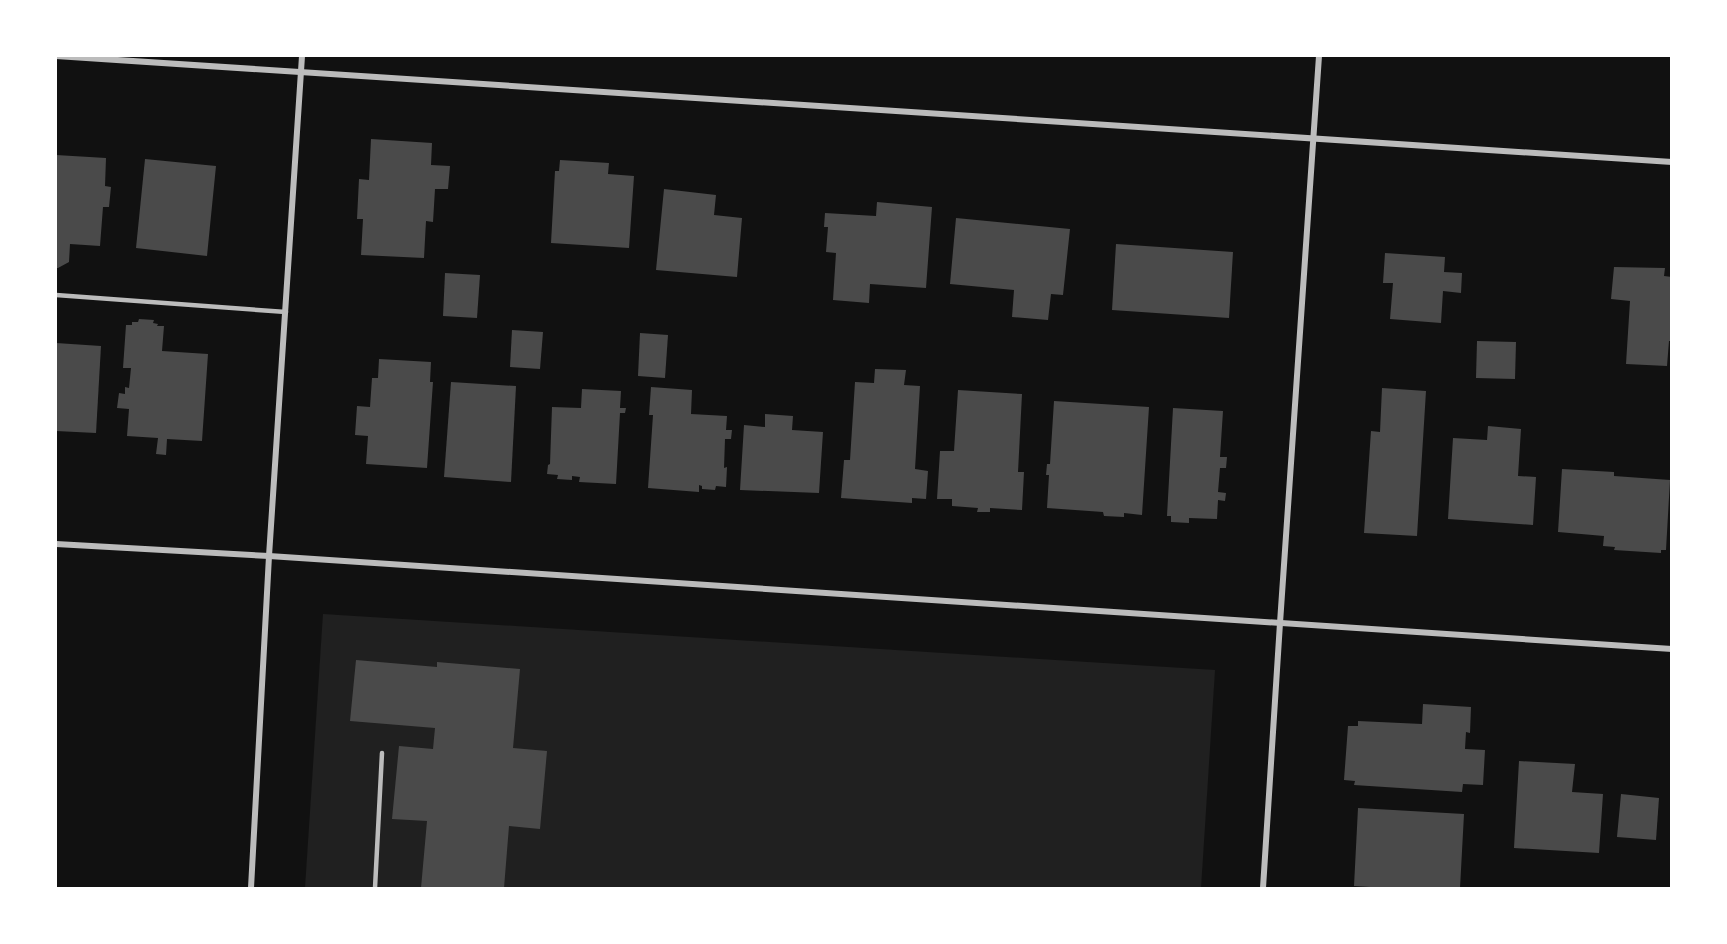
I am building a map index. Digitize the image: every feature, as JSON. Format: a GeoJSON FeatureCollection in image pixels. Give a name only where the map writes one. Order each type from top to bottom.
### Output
{"type":"FeatureCollection","features":[{"type":"Feature","properties":{"kind":"street"},"geometry":{"type":"LineString","coordinates":[[56,56],[1671,162]]}},
{"type":"Feature","properties":{"kind":"street"},"geometry":{"type":"LineString","coordinates":[[251,888],[268,556],[302,56]]}},
{"type":"Feature","properties":{"kind":"street"},"geometry":{"type":"LineString","coordinates":[[1263,888],[1318,56]]}},
{"type":"Feature","properties":{"kind":"street"},"geometry":{"type":"LineString","coordinates":[[56,544],[1671,649]]}},
{"type":"Feature","properties":{"kind":"lane"},"geometry":{"type":"LineString","coordinates":[[56,295],[286,312]]}},
{"type":"Feature","properties":{"kind":"lane"},"geometry":{"type":"LineString","coordinates":[[375,888],[382,753]]}},
{"type":"Feature","properties":{"kind":"shaded area"},"geometry":{"type":"Polygon","coordinates":[[[323,614],[1215,670],[1201,888],[305,888],[323,614]]]}},
{"type":"Feature","properties":{"kind":"building"},"geometry":{"type":"Polygon","coordinates":[[[371,139],[432,143],[431,165],[450,166],[448,189],[435,189],[433,222],[426,221],[424,258],[361,255],[363,219],[357,219],[359,179],[369,180],[371,139]]]}},
{"type":"Feature","properties":{"kind":"building"},"geometry":{"type":"Polygon","coordinates":[[[56,155],[106,158],[105,186],[111,187],[109,207],[103,207],[100,246],[70,244],[69,262],[58,268],[56,268],[56,155]]]}},
{"type":"Feature","properties":{"kind":"building"},"geometry":{"type":"Polygon","coordinates":[[[145,159],[216,166],[207,256],[136,248],[145,159]]]}},
{"type":"Feature","properties":{"kind":"building"},"geometry":{"type":"Polygon","coordinates":[[[560,160],[609,163],[608,174],[634,176],[629,248],[551,243],[555,171],[559,171],[560,160]]]}},
{"type":"Feature","properties":{"kind":"building"},"geometry":{"type":"Polygon","coordinates":[[[664,189],[716,195],[714,215],[742,218],[737,277],[656,270],[664,189]]]}},
{"type":"Feature","properties":{"kind":"building"},"geometry":{"type":"Polygon","coordinates":[[[877,202],[932,207],[926,288],[870,284],[869,303],[833,300],[836,253],[826,252],[828,227],[824,227],[825,213],[876,216],[877,202]]]}},
{"type":"Feature","properties":{"kind":"building"},"geometry":{"type":"Polygon","coordinates":[[[956,218],[1070,229],[1063,295],[1051,294],[1048,320],[1012,317],[1014,290],[950,284],[956,218]]]}},
{"type":"Feature","properties":{"kind":"building"},"geometry":{"type":"Polygon","coordinates":[[[1116,244],[1233,252],[1229,318],[1112,310],[1116,244]]]}},
{"type":"Feature","properties":{"kind":"building"},"geometry":{"type":"Polygon","coordinates":[[[1385,253],[1445,257],[1444,272],[1462,273],[1461,293],[1443,291],[1441,323],[1390,319],[1393,283],[1383,283],[1385,253]]]}},
{"type":"Feature","properties":{"kind":"building"},"geometry":{"type":"Polygon","coordinates":[[[1614,267],[1665,268],[1664,276],[1672,277],[1672,341],[1669,341],[1667,366],[1626,364],[1630,301],[1611,299],[1614,267]]]}},
{"type":"Feature","properties":{"kind":"building"},"geometry":{"type":"Polygon","coordinates":[[[445,273],[480,275],[477,318],[443,316],[445,273]]]}},
{"type":"Feature","properties":{"kind":"building"},"geometry":{"type":"Polygon","coordinates":[[[139,319],[154,320],[153,323],[158,324],[157,326],[164,326],[162,351],[208,354],[202,441],[167,439],[166,455],[156,454],[158,438],[127,436],[129,409],[117,408],[119,393],[125,394],[125,387],[129,388],[131,368],[123,368],[126,325],[132,325],[132,322],[138,322],[139,319]]]}},
{"type":"Feature","properties":{"kind":"building"},"geometry":{"type":"Polygon","coordinates":[[[512,330],[543,332],[540,369],[510,367],[512,330]]]}},
{"type":"Feature","properties":{"kind":"building"},"geometry":{"type":"Polygon","coordinates":[[[640,333],[668,335],[665,378],[638,376],[640,333]]]}},
{"type":"Feature","properties":{"kind":"building"},"geometry":{"type":"Polygon","coordinates":[[[1477,341],[1516,342],[1515,379],[1476,378],[1477,341]]]}},
{"type":"Feature","properties":{"kind":"building"},"geometry":{"type":"Polygon","coordinates":[[[56,343],[101,346],[96,433],[56,431],[56,343]]]}},
{"type":"Feature","properties":{"kind":"building"},"geometry":{"type":"Polygon","coordinates":[[[379,359],[431,362],[430,382],[433,382],[427,468],[366,464],[368,436],[355,435],[357,406],[370,407],[372,378],[378,378],[379,359]]]}},
{"type":"Feature","properties":{"kind":"building"},"geometry":{"type":"Polygon","coordinates":[[[875,369],[906,370],[904,385],[920,386],[915,469],[928,471],[926,499],[912,498],[912,503],[841,498],[844,460],[850,460],[855,382],[874,383],[875,369]]]}},
{"type":"Feature","properties":{"kind":"building"},"geometry":{"type":"Polygon","coordinates":[[[451,382],[516,386],[511,482],[444,477],[451,382]]]}},
{"type":"Feature","properties":{"kind":"building"},"geometry":{"type":"Polygon","coordinates":[[[651,387],[692,390],[691,414],[727,416],[726,430],[732,430],[731,439],[725,439],[726,487],[716,486],[715,490],[702,489],[699,485],[699,492],[648,488],[653,415],[649,415],[651,387]]]}},
{"type":"Feature","properties":{"kind":"building"},"geometry":{"type":"Polygon","coordinates":[[[1382,388],[1426,391],[1417,536],[1364,533],[1371,431],[1380,432],[1382,388]]]}},
{"type":"Feature","properties":{"kind":"building"},"geometry":{"type":"Polygon","coordinates":[[[582,389],[621,391],[620,408],[626,408],[625,413],[620,413],[616,484],[579,482],[580,477],[572,476],[572,480],[557,479],[558,475],[547,474],[550,464],[552,407],[581,408],[582,389]]]}},
{"type":"Feature","properties":{"kind":"building"},"geometry":{"type":"Polygon","coordinates":[[[958,390],[1022,394],[1018,472],[1024,472],[1022,510],[990,508],[990,512],[977,512],[978,508],[952,506],[952,499],[937,499],[940,451],[954,451],[958,390]]]}},
{"type":"Feature","properties":{"kind":"building"},"geometry":{"type":"Polygon","coordinates":[[[1054,401],[1149,407],[1142,515],[1124,513],[1124,517],[1104,516],[1103,512],[1047,508],[1049,475],[1046,475],[1047,464],[1050,464],[1054,401]]]}},
{"type":"Feature","properties":{"kind":"building"},"geometry":{"type":"Polygon","coordinates":[[[1173,408],[1223,411],[1220,457],[1227,457],[1226,468],[1220,468],[1218,492],[1226,493],[1225,501],[1218,500],[1217,519],[1189,518],[1189,523],[1171,522],[1171,516],[1167,516],[1173,408]]]}},
{"type":"Feature","properties":{"kind":"building"},"geometry":{"type":"Polygon","coordinates":[[[765,414],[793,416],[792,430],[823,432],[819,493],[740,490],[744,425],[765,427],[765,414]]]}},
{"type":"Feature","properties":{"kind":"building"},"geometry":{"type":"Polygon","coordinates":[[[1488,426],[1521,429],[1518,476],[1536,477],[1533,525],[1448,519],[1453,438],[1487,440],[1488,426]]]}},
{"type":"Feature","properties":{"kind":"building"},"geometry":{"type":"Polygon","coordinates":[[[1562,469],[1614,472],[1614,476],[1670,480],[1666,550],[1661,550],[1661,553],[1614,550],[1615,547],[1603,546],[1604,536],[1558,532],[1562,469]]]}},
{"type":"Feature","properties":{"kind":"building"},"geometry":{"type":"Polygon","coordinates":[[[356,660],[437,667],[437,662],[520,669],[513,748],[547,751],[540,829],[509,826],[504,888],[421,888],[427,821],[392,819],[399,746],[433,749],[435,728],[350,721],[356,660]]]}},
{"type":"Feature","properties":{"kind":"building"},"geometry":{"type":"Polygon","coordinates":[[[1423,704],[1471,707],[1470,733],[1466,732],[1465,749],[1485,750],[1483,785],[1463,784],[1462,792],[1354,785],[1355,781],[1344,780],[1348,726],[1358,726],[1358,721],[1422,724],[1423,704]]]}},
{"type":"Feature","properties":{"kind":"building"},"geometry":{"type":"Polygon","coordinates":[[[1519,761],[1575,764],[1572,792],[1603,794],[1599,853],[1514,848],[1519,761]]]}},
{"type":"Feature","properties":{"kind":"building"},"geometry":{"type":"Polygon","coordinates":[[[1621,794],[1659,798],[1656,840],[1617,837],[1621,794]]]}},
{"type":"Feature","properties":{"kind":"building"},"geometry":{"type":"Polygon","coordinates":[[[1358,808],[1464,814],[1460,888],[1354,886],[1358,808]]]}}]}
